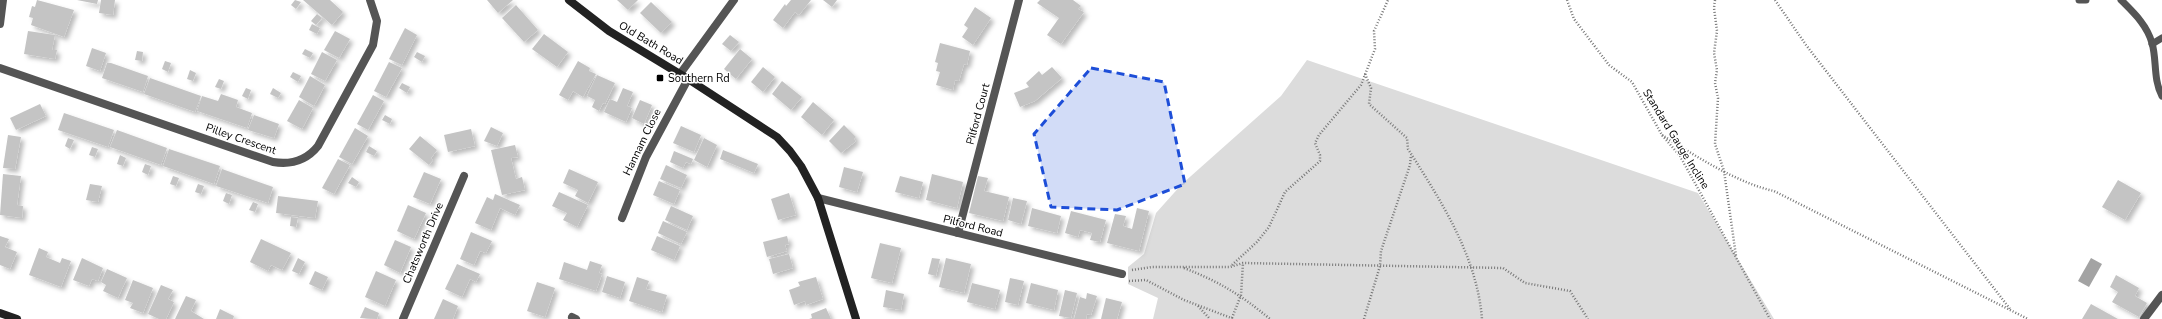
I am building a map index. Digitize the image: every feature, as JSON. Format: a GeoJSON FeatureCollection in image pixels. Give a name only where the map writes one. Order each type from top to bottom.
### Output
{"type":"FeatureCollection","features":[{"type":"Feature","properties":{"kind":"street"},"geometry":{"type":"LineString","coordinates":[[0,24],[4,0]]}},
{"type":"Feature","properties":{"kind":"street","name":"Pilley Crescent"},"geometry":{"type":"LineString","coordinates":[[0,68],[273,162],[290,164],[306,158],[318,146],[373,45],[377,21],[370,0]]}},
{"type":"Feature","properties":{"kind":"street","name":"Old Bath Road"},"geometry":{"type":"LineString","coordinates":[[569,0],[609,31],[688,79],[777,137],[801,166],[818,198],[856,319]]}},
{"type":"Feature","properties":{"kind":"street"},"geometry":{"type":"LineString","coordinates":[[680,74],[734,0]]}},
{"type":"Feature","properties":{"kind":"street","name":"Pilford Court"},"geometry":{"type":"LineString","coordinates":[[958,233],[1019,0]]}},
{"type":"Feature","properties":{"kind":"street","name":"Hannam Close"},"geometry":{"type":"LineString","coordinates":[[622,218],[646,157],[688,79]]}},
{"type":"Feature","properties":{"kind":"street","name":"Chatsworth Drive"},"geometry":{"type":"LineString","coordinates":[[403,319],[464,176]]}},
{"type":"Feature","properties":{"kind":"street","name":"Pilford Road"},"geometry":{"type":"LineString","coordinates":[[818,198],[1122,274]]}},
{"type":"Feature","properties":{"kind":"street"},"geometry":{"type":"LineString","coordinates":[[2144,319],[2162,295]]}},
{"type":"Feature","properties":{"kind":"street"},"geometry":{"type":"LineString","coordinates":[[0,313],[17,319]]}},
{"type":"Feature","properties":{"kind":"lane"},"geometry":{"type":"LineString","coordinates":[[2079,0],[2086,0]]}},
{"type":"Feature","properties":{"kind":"lane"},"geometry":{"type":"LineString","coordinates":[[2121,0],[2142,22],[2152,44],[2156,79],[2162,96]]}},
{"type":"Feature","properties":{"kind":"lane"},"geometry":{"type":"LineString","coordinates":[[2152,44],[2162,38]]}},
{"type":"Feature","properties":{"kind":"path"},"geometry":{"type":"LineString","coordinates":[[1230,267],[1257,242],[1269,227],[1285,192],[1320,162],[1320,155],[1315,143],[1319,135],[1361,85],[1375,49],[1374,31],[1388,0]]}},
{"type":"Feature","properties":{"kind":"path","name":"Standard Gauge Incline"},"geometry":{"type":"LineString","coordinates":[[1567,0],[1574,19],[1609,65],[1632,82],[1662,135],[1680,156],[1770,319]]}},
{"type":"Feature","properties":{"kind":"path"},"geometry":{"type":"LineString","coordinates":[[1715,0],[1714,8],[1717,30],[1714,53],[1717,70],[1715,83],[1718,98],[1715,144],[1724,171],[1736,258]]}},
{"type":"Feature","properties":{"kind":"path"},"geometry":{"type":"LineString","coordinates":[[1775,0],[1806,45],[2011,311]]}},
{"type":"Feature","properties":{"kind":"path"},"geometry":{"type":"LineString","coordinates":[[1365,74],[1371,88],[1369,104],[1407,138],[1408,149],[1445,207],[1470,266],[1480,295],[1482,319]]}},
{"type":"Feature","properties":{"kind":"path"},"geometry":{"type":"LineString","coordinates":[[1662,135],[1724,171],[1759,188],[1774,190],[2028,319]]}},
{"type":"Feature","properties":{"kind":"path"},"geometry":{"type":"LineString","coordinates":[[1364,319],[1380,266],[1381,251],[1410,165],[1412,154]]}},
{"type":"Feature","properties":{"kind":"path"},"geometry":{"type":"LineString","coordinates":[[1130,282],[1146,280],[1197,304],[1233,318],[1240,295],[1244,263]]}},
{"type":"Feature","properties":{"kind":"path"},"geometry":{"type":"LineString","coordinates":[[1131,270],[1182,267],[1230,267],[1244,263],[1470,266],[1503,268],[1525,283],[1570,291],[1588,319]]}},
{"type":"Feature","properties":{"kind":"path"},"geometry":{"type":"LineString","coordinates":[[1182,267],[1208,277],[1240,295],[1270,319]]}},
{"type":"Feature","properties":{"kind":"path"},"geometry":{"type":"LineString","coordinates":[[1197,304],[1210,319]]}},
{"type":"Feature","properties":{"kind":"highlighted area"},"geometry":{"type":"Polygon","coordinates":[[[1091,68],[1164,82],[1185,184],[1117,210],[1051,207],[1034,134],[1091,68]]]}},
{"type":"Feature","properties":{"kind":"shaded area"},"geometry":{"type":"Polygon","coordinates":[[[1307,60],[1698,193],[1774,319],[1153,319],[1158,298],[1128,284],[1128,267],[1144,254],[1156,213],[1182,184],[1281,96],[1307,60]]]}},
{"type":"Feature","properties":{"kind":"shaded area"},"geometry":{"type":"Polygon","coordinates":[[[2091,258],[2102,264],[2089,287],[2078,281],[2091,258]]]}},
{"type":"Feature","properties":{"kind":"building"},"geometry":{"type":"Polygon","coordinates":[[[37,0],[74,10],[64,37],[31,25],[33,18],[29,17],[32,6],[35,7],[37,0]]]}},
{"type":"Feature","properties":{"kind":"building"},"geometry":{"type":"Polygon","coordinates":[[[77,0],[98,0],[97,4],[77,0]]]}},
{"type":"Feature","properties":{"kind":"building"},"geometry":{"type":"Polygon","coordinates":[[[101,0],[115,0],[113,15],[99,13],[101,0]]]}},
{"type":"Feature","properties":{"kind":"building"},"geometry":{"type":"Polygon","coordinates":[[[295,0],[301,2],[296,9],[291,5],[295,0]]]}},
{"type":"Feature","properties":{"kind":"building"},"geometry":{"type":"Polygon","coordinates":[[[303,0],[330,0],[343,12],[332,25],[303,0]]]}},
{"type":"Feature","properties":{"kind":"building"},"geometry":{"type":"Polygon","coordinates":[[[487,0],[513,0],[498,13],[487,0]]]}},
{"type":"Feature","properties":{"kind":"building"},"geometry":{"type":"Polygon","coordinates":[[[617,0],[638,0],[628,10],[617,0]]]}},
{"type":"Feature","properties":{"kind":"building"},"geometry":{"type":"Polygon","coordinates":[[[791,0],[811,0],[799,15],[795,12],[783,28],[773,20],[785,4],[786,6],[791,0]]]}},
{"type":"Feature","properties":{"kind":"building"},"geometry":{"type":"Polygon","coordinates":[[[823,0],[837,0],[832,7],[823,0]]]}},
{"type":"Feature","properties":{"kind":"building"},"geometry":{"type":"Polygon","coordinates":[[[1040,0],[1073,0],[1081,6],[1078,9],[1084,12],[1061,44],[1047,35],[1059,18],[1037,3],[1040,0]]]}},
{"type":"Feature","properties":{"kind":"building"},"geometry":{"type":"Polygon","coordinates":[[[651,2],[672,22],[661,33],[640,13],[651,2]]]}},
{"type":"Feature","properties":{"kind":"building"},"geometry":{"type":"Polygon","coordinates":[[[516,5],[538,30],[524,42],[502,18],[516,5]]]}},
{"type":"Feature","properties":{"kind":"building"},"geometry":{"type":"Polygon","coordinates":[[[975,7],[991,18],[973,45],[962,37],[968,28],[964,25],[975,7]]]}},
{"type":"Feature","properties":{"kind":"building"},"geometry":{"type":"Polygon","coordinates":[[[317,14],[322,18],[316,25],[311,21],[317,14]]]}},
{"type":"Feature","properties":{"kind":"building"},"geometry":{"type":"Polygon","coordinates":[[[312,24],[320,28],[317,34],[309,30],[312,24]]]}},
{"type":"Feature","properties":{"kind":"building"},"geometry":{"type":"Polygon","coordinates":[[[405,28],[417,35],[402,65],[389,59],[405,28]]]}},
{"type":"Feature","properties":{"kind":"building"},"geometry":{"type":"Polygon","coordinates":[[[28,31],[55,35],[52,50],[57,50],[55,59],[24,54],[28,31]]]}},
{"type":"Feature","properties":{"kind":"building"},"geometry":{"type":"Polygon","coordinates":[[[335,31],[350,39],[339,58],[324,50],[335,31]]]}},
{"type":"Feature","properties":{"kind":"building"},"geometry":{"type":"Polygon","coordinates":[[[544,34],[568,52],[557,67],[532,49],[544,34]]]}},
{"type":"Feature","properties":{"kind":"building"},"geometry":{"type":"Polygon","coordinates":[[[730,35],[739,42],[731,51],[722,44],[730,35]]]}},
{"type":"Feature","properties":{"kind":"building"},"geometry":{"type":"Polygon","coordinates":[[[940,43],[970,51],[967,65],[964,64],[959,81],[955,80],[953,90],[936,85],[940,72],[936,71],[938,63],[935,62],[940,43]]]}},
{"type":"Feature","properties":{"kind":"building"},"geometry":{"type":"Polygon","coordinates":[[[92,48],[106,53],[100,71],[86,66],[92,48]]]}},
{"type":"Feature","properties":{"kind":"building"},"geometry":{"type":"Polygon","coordinates":[[[305,49],[313,53],[310,58],[302,54],[305,49]]]}},
{"type":"Feature","properties":{"kind":"building"},"geometry":{"type":"Polygon","coordinates":[[[740,49],[752,59],[736,79],[724,69],[740,49]]]}},
{"type":"Feature","properties":{"kind":"building"},"geometry":{"type":"Polygon","coordinates":[[[137,51],[143,52],[142,61],[135,60],[137,51]]]}},
{"type":"Feature","properties":{"kind":"building"},"geometry":{"type":"Polygon","coordinates":[[[322,52],[337,60],[325,81],[311,74],[322,52]]]}},
{"type":"Feature","properties":{"kind":"building"},"geometry":{"type":"Polygon","coordinates":[[[417,52],[425,56],[422,62],[414,57],[417,52]]]}},
{"type":"Feature","properties":{"kind":"building"},"geometry":{"type":"Polygon","coordinates":[[[165,61],[171,63],[168,72],[162,69],[165,61]]]}},
{"type":"Feature","properties":{"kind":"building"},"geometry":{"type":"Polygon","coordinates":[[[578,61],[590,68],[589,71],[596,74],[583,97],[573,91],[568,100],[559,95],[578,61]]]}},
{"type":"Feature","properties":{"kind":"building"},"geometry":{"type":"Polygon","coordinates":[[[389,62],[402,68],[386,97],[374,91],[389,62]]]}},
{"type":"Feature","properties":{"kind":"building"},"geometry":{"type":"Polygon","coordinates":[[[107,63],[111,63],[148,76],[143,92],[102,78],[107,63]]]}},
{"type":"Feature","properties":{"kind":"building"},"geometry":{"type":"Polygon","coordinates":[[[763,67],[775,77],[763,92],[751,82],[763,67]]]}},
{"type":"Feature","properties":{"kind":"building"},"geometry":{"type":"Polygon","coordinates":[[[1052,67],[1062,78],[1035,101],[1020,107],[1014,93],[1029,87],[1026,83],[1039,71],[1042,75],[1052,67]]]}},
{"type":"Feature","properties":{"kind":"building"},"geometry":{"type":"Polygon","coordinates":[[[190,70],[196,73],[193,81],[187,79],[190,70]]]}},
{"type":"Feature","properties":{"kind":"building"},"geometry":{"type":"Polygon","coordinates":[[[293,72],[301,76],[298,82],[290,77],[293,72]]]}},
{"type":"Feature","properties":{"kind":"building"},"geometry":{"type":"Polygon","coordinates":[[[597,75],[615,83],[605,104],[603,103],[599,111],[592,107],[595,100],[587,96],[597,75]]]}},
{"type":"Feature","properties":{"kind":"building"},"geometry":{"type":"Polygon","coordinates":[[[310,76],[325,85],[314,106],[299,97],[310,76]]]}},
{"type":"Feature","properties":{"kind":"building"},"geometry":{"type":"Polygon","coordinates":[[[150,78],[201,96],[195,112],[144,94],[150,78]]]}},
{"type":"Feature","properties":{"kind":"building"},"geometry":{"type":"Polygon","coordinates":[[[219,79],[224,81],[221,89],[215,87],[219,79]]]}},
{"type":"Feature","properties":{"kind":"building"},"geometry":{"type":"Polygon","coordinates":[[[782,81],[802,97],[791,110],[772,94],[782,81]]]}},
{"type":"Feature","properties":{"kind":"building"},"geometry":{"type":"Polygon","coordinates":[[[402,83],[410,87],[407,93],[399,88],[402,83]]]}},
{"type":"Feature","properties":{"kind":"building"},"geometry":{"type":"Polygon","coordinates":[[[246,88],[251,90],[248,99],[242,96],[246,88]]]}},
{"type":"Feature","properties":{"kind":"building"},"geometry":{"type":"Polygon","coordinates":[[[273,88],[281,93],[278,98],[270,94],[273,88]]]}},
{"type":"Feature","properties":{"kind":"building"},"geometry":{"type":"Polygon","coordinates":[[[623,88],[633,92],[627,106],[632,108],[626,122],[604,112],[610,99],[617,102],[623,88]]]}},
{"type":"Feature","properties":{"kind":"building"},"geometry":{"type":"Polygon","coordinates":[[[221,94],[238,100],[236,107],[252,113],[247,128],[197,111],[202,96],[218,101],[221,94]]]}},
{"type":"Feature","properties":{"kind":"building"},"geometry":{"type":"Polygon","coordinates":[[[373,95],[384,101],[368,130],[357,124],[373,95]]]}},
{"type":"Feature","properties":{"kind":"building"},"geometry":{"type":"Polygon","coordinates":[[[299,100],[313,108],[302,129],[287,121],[299,100]]]}},
{"type":"Feature","properties":{"kind":"building"},"geometry":{"type":"Polygon","coordinates":[[[640,100],[652,105],[644,124],[632,118],[640,100]]]}},
{"type":"Feature","properties":{"kind":"building"},"geometry":{"type":"Polygon","coordinates":[[[813,102],[834,120],[822,135],[801,117],[813,102]]]}},
{"type":"Feature","properties":{"kind":"building"},"geometry":{"type":"Polygon","coordinates":[[[40,104],[46,116],[16,130],[10,118],[40,104]]]}},
{"type":"Feature","properties":{"kind":"building"},"geometry":{"type":"Polygon","coordinates":[[[64,113],[114,130],[108,147],[58,130],[64,113]]]}},
{"type":"Feature","properties":{"kind":"building"},"geometry":{"type":"Polygon","coordinates":[[[254,115],[279,124],[274,138],[248,130],[254,115]]]}},
{"type":"Feature","properties":{"kind":"building"},"geometry":{"type":"Polygon","coordinates":[[[385,115],[392,119],[390,124],[382,120],[385,115]]]}},
{"type":"Feature","properties":{"kind":"building"},"geometry":{"type":"Polygon","coordinates":[[[844,125],[856,137],[854,139],[856,141],[841,153],[829,141],[844,125]]]}},
{"type":"Feature","properties":{"kind":"building"},"geometry":{"type":"Polygon","coordinates":[[[681,126],[701,135],[694,152],[673,143],[681,126]]]}},
{"type":"Feature","properties":{"kind":"building"},"geometry":{"type":"Polygon","coordinates":[[[491,127],[503,133],[497,146],[484,141],[491,127]]]}},
{"type":"Feature","properties":{"kind":"building"},"geometry":{"type":"Polygon","coordinates":[[[355,128],[368,136],[352,164],[339,157],[355,128]]]}},
{"type":"Feature","properties":{"kind":"building"},"geometry":{"type":"Polygon","coordinates":[[[471,129],[475,146],[448,152],[444,135],[471,129]]]}},
{"type":"Feature","properties":{"kind":"building"},"geometry":{"type":"Polygon","coordinates":[[[117,130],[167,148],[161,165],[110,147],[117,130]]]}},
{"type":"Feature","properties":{"kind":"building"},"geometry":{"type":"Polygon","coordinates":[[[8,135],[21,137],[15,169],[3,168],[8,135]]]}},
{"type":"Feature","properties":{"kind":"building"},"geometry":{"type":"Polygon","coordinates":[[[420,136],[437,150],[431,158],[433,160],[429,165],[409,149],[420,136]]]}},
{"type":"Feature","properties":{"kind":"building"},"geometry":{"type":"Polygon","coordinates":[[[68,138],[74,140],[70,149],[65,146],[68,138]]]}},
{"type":"Feature","properties":{"kind":"building"},"geometry":{"type":"Polygon","coordinates":[[[704,138],[717,145],[707,167],[694,160],[704,138]]]}},
{"type":"Feature","properties":{"kind":"building"},"geometry":{"type":"Polygon","coordinates":[[[515,145],[518,157],[511,158],[516,179],[522,177],[525,190],[502,195],[491,150],[515,145]]]}},
{"type":"Feature","properties":{"kind":"building"},"geometry":{"type":"Polygon","coordinates":[[[369,146],[377,151],[374,156],[366,152],[369,146]]]}},
{"type":"Feature","properties":{"kind":"building"},"geometry":{"type":"Polygon","coordinates":[[[92,147],[98,149],[95,157],[89,155],[92,147]]]}},
{"type":"Feature","properties":{"kind":"building"},"geometry":{"type":"Polygon","coordinates":[[[169,149],[220,166],[214,184],[163,166],[169,149]]]}},
{"type":"Feature","properties":{"kind":"building"},"geometry":{"type":"Polygon","coordinates":[[[723,150],[758,164],[754,173],[720,159],[723,150]]]}},
{"type":"Feature","properties":{"kind":"building"},"geometry":{"type":"Polygon","coordinates":[[[674,151],[693,159],[691,164],[686,162],[683,168],[670,162],[674,151]]]}},
{"type":"Feature","properties":{"kind":"building"},"geometry":{"type":"Polygon","coordinates":[[[120,155],[126,158],[123,166],[117,164],[120,155]]]}},
{"type":"Feature","properties":{"kind":"building"},"geometry":{"type":"Polygon","coordinates":[[[338,159],[350,165],[334,194],[322,188],[338,159]]]}},
{"type":"Feature","properties":{"kind":"building"},"geometry":{"type":"Polygon","coordinates":[[[145,164],[151,166],[148,175],[142,172],[145,164]]]}},
{"type":"Feature","properties":{"kind":"building"},"geometry":{"type":"Polygon","coordinates":[[[666,165],[687,175],[681,188],[660,179],[666,165]]]}},
{"type":"Feature","properties":{"kind":"building"},"geometry":{"type":"Polygon","coordinates":[[[844,167],[863,172],[857,192],[839,187],[844,167]]]}},
{"type":"Feature","properties":{"kind":"building"},"geometry":{"type":"Polygon","coordinates":[[[222,169],[273,187],[268,203],[216,186],[222,169]]]}},
{"type":"Feature","properties":{"kind":"building"},"geometry":{"type":"Polygon","coordinates":[[[569,169],[598,182],[588,203],[575,196],[578,190],[563,183],[569,169]]]}},
{"type":"Feature","properties":{"kind":"building"},"geometry":{"type":"Polygon","coordinates":[[[424,172],[441,179],[430,204],[413,197],[424,172]]]}},
{"type":"Feature","properties":{"kind":"building"},"geometry":{"type":"Polygon","coordinates":[[[3,174],[21,176],[17,205],[23,206],[22,218],[0,215],[3,174]]]}},
{"type":"Feature","properties":{"kind":"building"},"geometry":{"type":"Polygon","coordinates":[[[932,174],[963,182],[957,208],[926,200],[932,174]]]}},
{"type":"Feature","properties":{"kind":"building"},"geometry":{"type":"Polygon","coordinates":[[[173,176],[179,178],[176,186],[170,184],[173,176]]]}},
{"type":"Feature","properties":{"kind":"building"},"geometry":{"type":"Polygon","coordinates":[[[900,176],[923,182],[919,198],[895,192],[900,176]]]}},
{"type":"Feature","properties":{"kind":"building"},"geometry":{"type":"Polygon","coordinates":[[[978,176],[988,178],[984,191],[1009,197],[1003,221],[969,213],[978,176]]]}},
{"type":"Feature","properties":{"kind":"building"},"geometry":{"type":"Polygon","coordinates":[[[352,177],[359,182],[356,187],[348,183],[352,177]]]}},
{"type":"Feature","properties":{"kind":"building"},"geometry":{"type":"Polygon","coordinates":[[[2118,180],[2141,193],[2125,220],[2102,207],[2118,180]]]}},
{"type":"Feature","properties":{"kind":"building"},"geometry":{"type":"Polygon","coordinates":[[[659,181],[680,190],[674,204],[653,195],[659,181]]]}},
{"type":"Feature","properties":{"kind":"building"},"geometry":{"type":"Polygon","coordinates":[[[90,184],[102,186],[98,202],[86,200],[90,184]]]}},
{"type":"Feature","properties":{"kind":"building"},"geometry":{"type":"Polygon","coordinates":[[[198,184],[204,186],[201,194],[195,192],[198,184]]]}},
{"type":"Feature","properties":{"kind":"building"},"geometry":{"type":"Polygon","coordinates":[[[559,192],[588,205],[577,227],[563,220],[567,213],[552,206],[559,192]]]}},
{"type":"Feature","properties":{"kind":"building"},"geometry":{"type":"Polygon","coordinates":[[[226,193],[232,195],[229,204],[223,201],[226,193]]]}},
{"type":"Feature","properties":{"kind":"building"},"geometry":{"type":"Polygon","coordinates":[[[789,193],[796,215],[778,220],[771,199],[789,193]]]}},
{"type":"Feature","properties":{"kind":"building"},"geometry":{"type":"Polygon","coordinates":[[[495,194],[520,205],[515,215],[500,208],[491,230],[475,223],[487,197],[493,200],[495,194]]]}},
{"type":"Feature","properties":{"kind":"building"},"geometry":{"type":"Polygon","coordinates":[[[278,196],[318,201],[315,218],[276,213],[278,196]]]}},
{"type":"Feature","properties":{"kind":"building"},"geometry":{"type":"Polygon","coordinates":[[[1013,198],[1027,201],[1021,224],[1008,220],[1013,198]]]}},
{"type":"Feature","properties":{"kind":"building"},"geometry":{"type":"Polygon","coordinates":[[[253,202],[258,204],[255,212],[249,210],[253,202]]]}},
{"type":"Feature","properties":{"kind":"building"},"geometry":{"type":"Polygon","coordinates":[[[408,205],[426,213],[414,239],[397,231],[408,205]]]}},
{"type":"Feature","properties":{"kind":"building"},"geometry":{"type":"Polygon","coordinates":[[[671,206],[693,216],[687,230],[665,220],[671,206]]]}},
{"type":"Feature","properties":{"kind":"building"},"geometry":{"type":"Polygon","coordinates":[[[1032,208],[1061,216],[1057,233],[1028,226],[1032,208]]]}},
{"type":"Feature","properties":{"kind":"building"},"geometry":{"type":"Polygon","coordinates":[[[1137,208],[1149,211],[1139,251],[1107,243],[1115,214],[1126,216],[1123,226],[1132,229],[1137,208]]]}},
{"type":"Feature","properties":{"kind":"building"},"geometry":{"type":"Polygon","coordinates":[[[1071,211],[1106,220],[1100,242],[1090,240],[1092,233],[1080,230],[1078,237],[1065,233],[1071,211]]]}},
{"type":"Feature","properties":{"kind":"building"},"geometry":{"type":"Polygon","coordinates":[[[291,217],[298,218],[296,227],[290,226],[291,217]]]}},
{"type":"Feature","properties":{"kind":"building"},"geometry":{"type":"Polygon","coordinates":[[[663,221],[687,232],[681,244],[658,233],[663,221]]]}},
{"type":"Feature","properties":{"kind":"building"},"geometry":{"type":"Polygon","coordinates":[[[471,232],[492,241],[486,253],[480,251],[474,265],[460,259],[471,232]]]}},
{"type":"Feature","properties":{"kind":"building"},"geometry":{"type":"Polygon","coordinates":[[[0,236],[9,239],[5,247],[17,252],[10,269],[0,265],[0,236]]]}},
{"type":"Feature","properties":{"kind":"building"},"geometry":{"type":"Polygon","coordinates":[[[657,236],[680,246],[674,260],[651,250],[657,236]]]}},
{"type":"Feature","properties":{"kind":"building"},"geometry":{"type":"Polygon","coordinates":[[[787,236],[789,244],[785,245],[787,251],[767,257],[763,242],[787,236]]]}},
{"type":"Feature","properties":{"kind":"building"},"geometry":{"type":"Polygon","coordinates":[[[261,239],[291,253],[282,270],[271,265],[268,271],[250,262],[261,239]]]}},
{"type":"Feature","properties":{"kind":"building"},"geometry":{"type":"Polygon","coordinates":[[[395,240],[411,247],[400,273],[384,265],[395,240]]]}},
{"type":"Feature","properties":{"kind":"building"},"geometry":{"type":"Polygon","coordinates":[[[880,243],[901,248],[892,283],[871,278],[880,243]]]}},
{"type":"Feature","properties":{"kind":"building"},"geometry":{"type":"Polygon","coordinates":[[[39,248],[48,252],[46,257],[60,263],[62,258],[71,261],[61,287],[29,275],[39,248]]]}},
{"type":"Feature","properties":{"kind":"building"},"geometry":{"type":"Polygon","coordinates":[[[789,254],[793,268],[773,274],[769,259],[789,254]]]}},
{"type":"Feature","properties":{"kind":"building"},"geometry":{"type":"Polygon","coordinates":[[[82,258],[103,268],[98,281],[92,279],[89,286],[73,280],[82,258]]]}},
{"type":"Feature","properties":{"kind":"building"},"geometry":{"type":"Polygon","coordinates":[[[298,258],[305,262],[299,274],[292,271],[298,258]]]}},
{"type":"Feature","properties":{"kind":"building"},"geometry":{"type":"Polygon","coordinates":[[[932,258],[940,259],[936,276],[928,274],[932,258]]]}},
{"type":"Feature","properties":{"kind":"building"},"geometry":{"type":"Polygon","coordinates":[[[946,258],[971,264],[964,293],[939,287],[946,258]]]}},
{"type":"Feature","properties":{"kind":"building"},"geometry":{"type":"Polygon","coordinates":[[[590,261],[602,265],[599,273],[602,274],[596,291],[559,279],[564,262],[587,270],[590,261]]]}},
{"type":"Feature","properties":{"kind":"building"},"geometry":{"type":"Polygon","coordinates":[[[457,264],[480,274],[476,282],[470,279],[462,297],[445,289],[457,264]]]}},
{"type":"Feature","properties":{"kind":"building"},"geometry":{"type":"Polygon","coordinates":[[[107,269],[127,278],[118,298],[103,291],[106,285],[101,282],[107,269]]]}},
{"type":"Feature","properties":{"kind":"building"},"geometry":{"type":"Polygon","coordinates":[[[315,271],[328,277],[322,290],[309,284],[315,271]]]}},
{"type":"Feature","properties":{"kind":"building"},"geometry":{"type":"Polygon","coordinates":[[[376,271],[396,280],[385,306],[365,297],[376,271]]]}},
{"type":"Feature","properties":{"kind":"building"},"geometry":{"type":"Polygon","coordinates":[[[2116,275],[2139,288],[2135,296],[2147,303],[2139,317],[2112,302],[2118,292],[2110,287],[2116,275]]]}},
{"type":"Feature","properties":{"kind":"building"},"geometry":{"type":"Polygon","coordinates":[[[607,276],[625,282],[620,298],[602,292],[607,276]]]}},
{"type":"Feature","properties":{"kind":"building"},"geometry":{"type":"Polygon","coordinates":[[[637,277],[649,281],[646,289],[667,295],[662,312],[629,301],[637,277]]]}},
{"type":"Feature","properties":{"kind":"building"},"geometry":{"type":"Polygon","coordinates":[[[816,277],[823,299],[806,305],[805,301],[794,305],[789,290],[800,286],[798,282],[816,277]]]}},
{"type":"Feature","properties":{"kind":"building"},"geometry":{"type":"Polygon","coordinates":[[[1010,278],[1024,281],[1018,305],[1005,302],[1010,278]]]}},
{"type":"Feature","properties":{"kind":"building"},"geometry":{"type":"Polygon","coordinates":[[[133,280],[153,288],[143,313],[130,308],[133,303],[125,300],[133,280]]]}},
{"type":"Feature","properties":{"kind":"building"},"geometry":{"type":"Polygon","coordinates":[[[537,282],[555,288],[545,317],[527,311],[537,282]]]}},
{"type":"Feature","properties":{"kind":"building"},"geometry":{"type":"Polygon","coordinates":[[[972,283],[1000,290],[995,309],[967,302],[972,283]]]}},
{"type":"Feature","properties":{"kind":"building"},"geometry":{"type":"Polygon","coordinates":[[[1031,283],[1058,290],[1054,310],[1026,303],[1031,283]]]}},
{"type":"Feature","properties":{"kind":"building"},"geometry":{"type":"Polygon","coordinates":[[[161,285],[173,290],[168,299],[174,302],[166,319],[159,319],[148,314],[161,285]]]}},
{"type":"Feature","properties":{"kind":"building"},"geometry":{"type":"Polygon","coordinates":[[[886,290],[904,294],[901,310],[883,307],[886,290]]]}},
{"type":"Feature","properties":{"kind":"building"},"geometry":{"type":"Polygon","coordinates":[[[1065,290],[1077,293],[1071,318],[1059,316],[1065,290]]]}},
{"type":"Feature","properties":{"kind":"building"},"geometry":{"type":"Polygon","coordinates":[[[1087,293],[1097,296],[1091,315],[1087,314],[1086,319],[1074,319],[1080,297],[1086,299],[1087,293]]]}},
{"type":"Feature","properties":{"kind":"building"},"geometry":{"type":"Polygon","coordinates":[[[186,296],[196,300],[191,311],[204,319],[175,319],[186,296]]]}},
{"type":"Feature","properties":{"kind":"building"},"geometry":{"type":"Polygon","coordinates":[[[1106,298],[1122,302],[1117,319],[1101,319],[1106,298]]]}},
{"type":"Feature","properties":{"kind":"building"},"geometry":{"type":"Polygon","coordinates":[[[443,299],[458,306],[453,319],[434,319],[443,299]]]}},
{"type":"Feature","properties":{"kind":"building"},"geometry":{"type":"Polygon","coordinates":[[[2091,304],[2118,319],[2082,319],[2091,304]]]}},
{"type":"Feature","properties":{"kind":"building"},"geometry":{"type":"Polygon","coordinates":[[[365,307],[379,313],[377,319],[360,318],[365,307]]]}},
{"type":"Feature","properties":{"kind":"building"},"geometry":{"type":"Polygon","coordinates":[[[826,308],[831,319],[809,319],[812,318],[811,314],[826,308]]]}},
{"type":"Feature","properties":{"kind":"building"},"geometry":{"type":"Polygon","coordinates":[[[220,309],[234,316],[233,319],[216,319],[220,309]]]}},
{"type":"Feature","properties":{"kind":"place","name":"Southern Rd"},"geometry":{"type":"Point","coordinates":[660,78]}}]}
